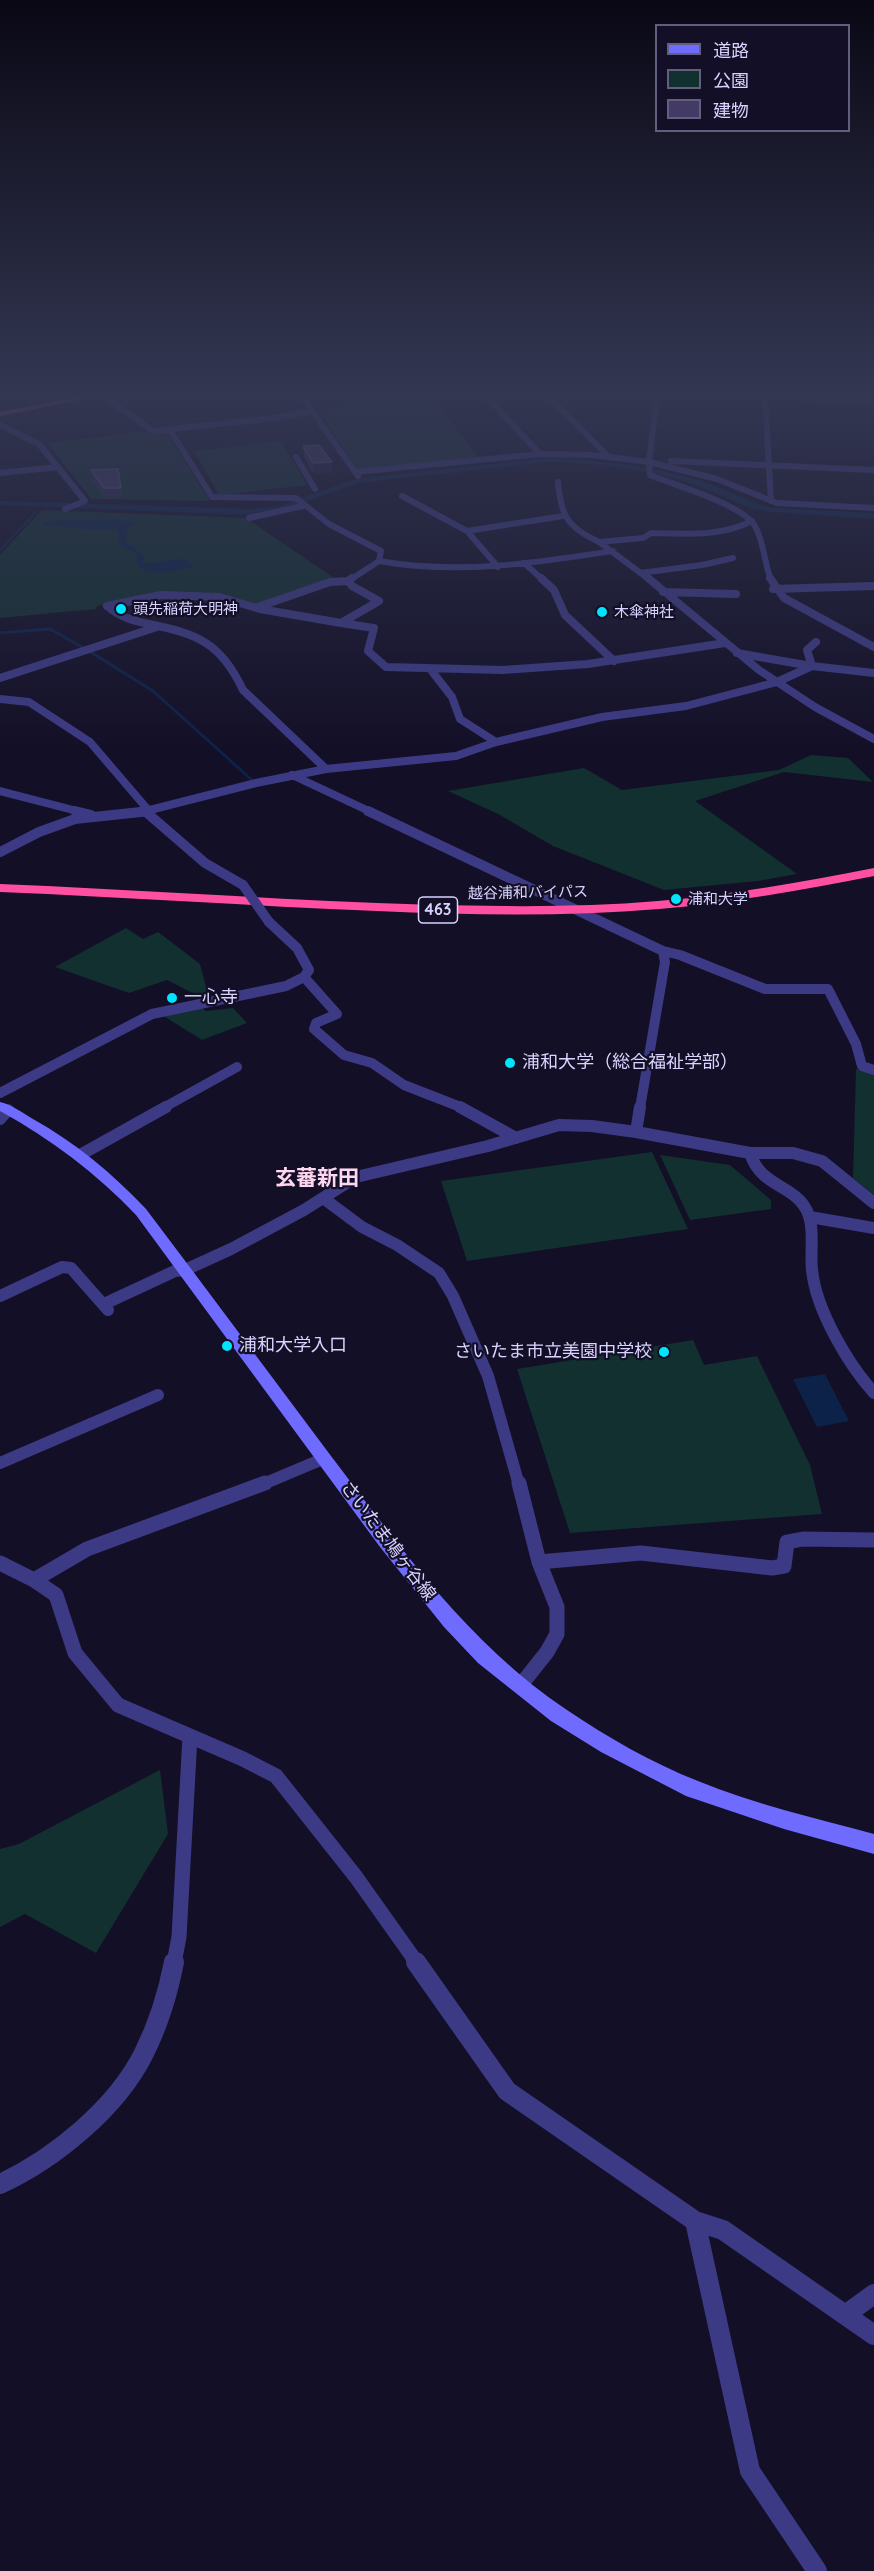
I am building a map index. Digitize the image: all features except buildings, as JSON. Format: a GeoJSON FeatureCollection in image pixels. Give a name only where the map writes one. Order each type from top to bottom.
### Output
{"type":"FeatureCollection","features":[{"type":"Feature","properties":{"kind":"highway","name":"越谷浦和バイパス"},"geometry":{"type":"LineString","coordinates":[[0,888],[472,911],[666,904],[733,897],[874,872]]}},
{"type":"Feature","properties":{"kind":"highway","name":"越谷浦和バイパス"},"geometry":{"type":"LineString","coordinates":[[0,897],[422,920],[592,918],[731,907],[874,883]]}},
{"type":"Feature","properties":{"kind":"main road","name":"さいたま鳩ヶ谷線"},"geometry":{"type":"LineString","coordinates":[[3,1112],[80,1155],[121,1190],[159,1234],[386,1542],[450,1622],[485,1657],[558,1715],[608,1746],[693,1789],[783,1819],[874,1844]]}},
{"type":"Feature","properties":{"kind":"street"},"geometry":{"type":"LineString","coordinates":[[249,518],[256,516]]}},
{"type":"Feature","properties":{"kind":"street"},"geometry":{"type":"LineString","coordinates":[[257,608],[330,582],[348,581],[379,561],[382,555],[378,548],[329,524],[318,516]]}},
{"type":"Feature","properties":{"kind":"street"},"geometry":{"type":"LineString","coordinates":[[439,516],[467,531],[498,567]]}},
{"type":"Feature","properties":{"kind":"street"},"geometry":{"type":"LineString","coordinates":[[467,531],[563,516],[574,530],[613,551],[685,607],[737,653],[777,682],[835,720],[874,739]]}},
{"type":"Feature","properties":{"kind":"street"},"geometry":{"type":"LineString","coordinates":[[745,516],[752,521],[773,588],[784,598],[874,646]]}},
{"type":"Feature","properties":{"kind":"street"},"geometry":{"type":"LineString","coordinates":[[599,542],[643,538],[651,533],[740,529],[752,521]]}},
{"type":"Feature","properties":{"kind":"street"},"geometry":{"type":"LineString","coordinates":[[379,561],[421,569],[498,567],[613,551]]}},
{"type":"Feature","properties":{"kind":"street"},"geometry":{"type":"LineString","coordinates":[[640,573],[702,565],[733,558]]}},
{"type":"Feature","properties":{"kind":"street"},"geometry":{"type":"LineString","coordinates":[[524,563],[554,590],[565,615],[614,661]]}},
{"type":"Feature","properties":{"kind":"street"},"geometry":{"type":"LineString","coordinates":[[340,623],[379,601],[352,586],[348,581]]}},
{"type":"Feature","properties":{"kind":"street"},"geometry":{"type":"LineString","coordinates":[[773,588],[874,586]]}},
{"type":"Feature","properties":{"kind":"street"},"geometry":{"type":"LineString","coordinates":[[663,592],[736,594]]}},
{"type":"Feature","properties":{"kind":"street"},"geometry":{"type":"LineString","coordinates":[[326,769],[243,690],[237,674],[215,646],[198,637],[123,618],[106,606],[161,595],[219,597],[257,608],[374,628],[368,651],[386,667],[431,670],[511,670],[614,661],[725,643]]}},
{"type":"Feature","properties":{"kind":"street"},"geometry":{"type":"LineString","coordinates":[[0,678],[158,626]]}},
{"type":"Feature","properties":{"kind":"street"},"geometry":{"type":"LineString","coordinates":[[812,666],[807,650],[816,642]]}},
{"type":"Feature","properties":{"kind":"street"},"geometry":{"type":"LineString","coordinates":[[737,653],[812,666],[874,673]]}},
{"type":"Feature","properties":{"kind":"street"},"geometry":{"type":"LineString","coordinates":[[0,852],[56,824],[92,816],[147,811],[292,775],[326,769],[360,764],[435,760],[456,756],[496,742],[602,717],[686,706],[777,682],[812,666]]}},
{"type":"Feature","properties":{"kind":"street"},"geometry":{"type":"LineString","coordinates":[[431,670],[452,697],[460,719],[496,742]]}},
{"type":"Feature","properties":{"kind":"street"},"geometry":{"type":"LineString","coordinates":[[0,699],[29,702],[90,742],[147,811],[205,863],[243,885],[277,933],[304,955],[309,970],[304,977],[286,986],[152,1014],[0,1093]]}},
{"type":"Feature","properties":{"kind":"street"},"geometry":{"type":"LineString","coordinates":[[292,775],[663,951],[680,955],[765,989],[828,990],[856,1044],[862,1066],[874,1070]]}},
{"type":"Feature","properties":{"kind":"street"},"geometry":{"type":"LineString","coordinates":[[0,791],[88,812],[92,816]]}},
{"type":"Feature","properties":{"kind":"street"},"geometry":{"type":"LineString","coordinates":[[636,1132],[665,962],[663,951]]}},
{"type":"Feature","properties":{"kind":"street"},"geometry":{"type":"LineString","coordinates":[[304,977],[337,1014],[316,1023],[314,1029],[344,1055],[372,1063],[404,1085],[455,1104],[516,1138]]}},
{"type":"Feature","properties":{"kind":"street"},"geometry":{"type":"LineString","coordinates":[[80,1155],[237,1067]]}},
{"type":"Feature","properties":{"kind":"street"},"geometry":{"type":"LineString","coordinates":[[0,1296],[62,1267],[71,1268],[106,1307],[175,1271],[185,1270],[241,1243],[356,1177],[488,1146],[559,1125],[591,1126],[636,1132],[750,1153],[793,1153],[822,1161],[874,1203]]}},
{"type":"Feature","properties":{"kind":"street"},"geometry":{"type":"LineString","coordinates":[[750,1153],[757,1172],[797,1198],[810,1217],[808,1230],[813,1275],[819,1296],[854,1370],[874,1393]]}},
{"type":"Feature","properties":{"kind":"street"},"geometry":{"type":"LineString","coordinates":[[323,1198],[362,1227],[397,1245],[439,1273],[453,1296],[488,1376],[539,1562],[557,1607],[557,1634],[547,1652],[520,1686]]}},
{"type":"Feature","properties":{"kind":"street"},"geometry":{"type":"LineString","coordinates":[[810,1217],[874,1228]]}},
{"type":"Feature","properties":{"kind":"street"},"geometry":{"type":"LineString","coordinates":[[0,1463],[158,1395]]}},
{"type":"Feature","properties":{"kind":"street"},"geometry":{"type":"LineString","coordinates":[[34,1580],[87,1550],[258,1486],[325,1458]]}},
{"type":"Feature","properties":{"kind":"street"},"geometry":{"type":"LineString","coordinates":[[539,1562],[641,1553],[772,1568],[784,1566],[787,1542],[803,1539],[874,1540]]}},
{"type":"Feature","properties":{"kind":"street"},"geometry":{"type":"LineString","coordinates":[[0,1563],[34,1580],[56,1595],[75,1653],[118,1705],[276,1776],[356,1877],[507,2091],[695,2221],[723,2230],[874,2335]]}},
{"type":"Feature","properties":{"kind":"street"},"geometry":{"type":"LineString","coordinates":[[0,2184],[30,2170],[68,2143],[117,2093],[144,2054],[169,1989],[179,1937],[190,1736]]}},
{"type":"Feature","properties":{"kind":"street"},"geometry":{"type":"LineString","coordinates":[[695,2221],[750,2471],[817,2571]]}},
{"type":"Feature","properties":{"kind":"street"},"geometry":{"type":"LineString","coordinates":[[845,2315],[874,2294]]}},
{"type":"Feature","properties":{"kind":"green space"},"geometry":{"type":"Polygon","coordinates":[[[36,516],[246,518],[337,580],[256,605],[229,597],[142,596],[97,606],[96,609],[0,618],[0,555],[36,516]]]}},
{"type":"Feature","properties":{"kind":"green space"},"geometry":{"type":"Polygon","coordinates":[[[811,755],[848,758],[873,782],[784,772],[695,801],[797,874],[758,881],[664,890],[553,846],[498,814],[448,791],[584,768],[622,790],[779,770],[811,755]]]}},
{"type":"Feature","properties":{"kind":"green space"},"geometry":{"type":"Polygon","coordinates":[[[126,928],[143,939],[158,932],[200,964],[208,994],[204,999],[167,980],[129,993],[55,967],[126,928]]]}},
{"type":"Feature","properties":{"kind":"green space"},"geometry":{"type":"Polygon","coordinates":[[[199,1006],[206,1011],[233,1008],[247,1023],[202,1040],[162,1015],[199,1006]]]}},
{"type":"Feature","properties":{"kind":"green space"},"geometry":{"type":"Polygon","coordinates":[[[856,1069],[874,1073],[874,1195],[853,1178],[856,1069]]]}},
{"type":"Feature","properties":{"kind":"green space"},"geometry":{"type":"Polygon","coordinates":[[[652,1152],[688,1229],[467,1261],[441,1181],[652,1152]]]}},
{"type":"Feature","properties":{"kind":"green space"},"geometry":{"type":"Polygon","coordinates":[[[660,1155],[730,1165],[771,1200],[771,1209],[690,1220],[660,1155]]]}},
{"type":"Feature","properties":{"kind":"green space"},"geometry":{"type":"Polygon","coordinates":[[[693,1340],[704,1365],[757,1356],[810,1465],[822,1514],[570,1533],[517,1369],[693,1340]]]}},
{"type":"Feature","properties":{"kind":"green space"},"geometry":{"type":"Polygon","coordinates":[[[160,1770],[168,1834],[96,1953],[25,1914],[0,1927],[0,1849],[19,1844],[160,1770]]]}},
{"type":"Feature","properties":{"kind":"water"},"geometry":{"type":"Polygon","coordinates":[[[114,519],[134,522],[126,530],[129,534],[126,536],[126,542],[144,556],[143,563],[177,559],[189,562],[194,567],[155,573],[141,568],[136,563],[138,559],[136,553],[120,545],[117,530],[41,526],[65,520],[114,519]]]}},
{"type":"Feature","properties":{"kind":"water"},"geometry":{"type":"Polygon","coordinates":[[[825,1374],[849,1421],[817,1427],[793,1379],[825,1374]]]}},
{"type":"Feature","properties":{"kind":"waterway"},"geometry":{"type":"LineString","coordinates":[[0,550],[32,516]]}},
{"type":"Feature","properties":{"kind":"waterway"},"geometry":{"type":"LineString","coordinates":[[0,633],[50,629],[82,647]]}},
{"type":"Feature","properties":{"kind":"waterway"},"geometry":{"type":"LineString","coordinates":[[89,651],[153,691],[253,781]]}},
{"type":"Feature","properties":{"kind":"place","name":"頭先稲荷大明神"},"geometry":{"type":"Point","coordinates":[121,609]}},
{"type":"Feature","properties":{"kind":"place","name":"木傘神社"},"geometry":{"type":"Point","coordinates":[602,612]}},
{"type":"Feature","properties":{"kind":"place","name":"浦和大学"},"geometry":{"type":"Point","coordinates":[676,899]}},
{"type":"Feature","properties":{"kind":"place","name":"一心寺"},"geometry":{"type":"Point","coordinates":[172,998]}},
{"type":"Feature","properties":{"kind":"place","name":"浦和大学（総合福祉学部）"},"geometry":{"type":"Point","coordinates":[510,1063]}},
{"type":"Feature","properties":{"kind":"place","name":"浦和大学入口"},"geometry":{"type":"Point","coordinates":[227,1346]}},
{"type":"Feature","properties":{"kind":"place","name":"さいたま市立美園中学校"},"geometry":{"type":"Point","coordinates":[664,1352]}},
{"type":"Feature","properties":{"kind":"district","name":"玄蕃新田"},"geometry":{"type":"Point","coordinates":[317,1179]}}]}
